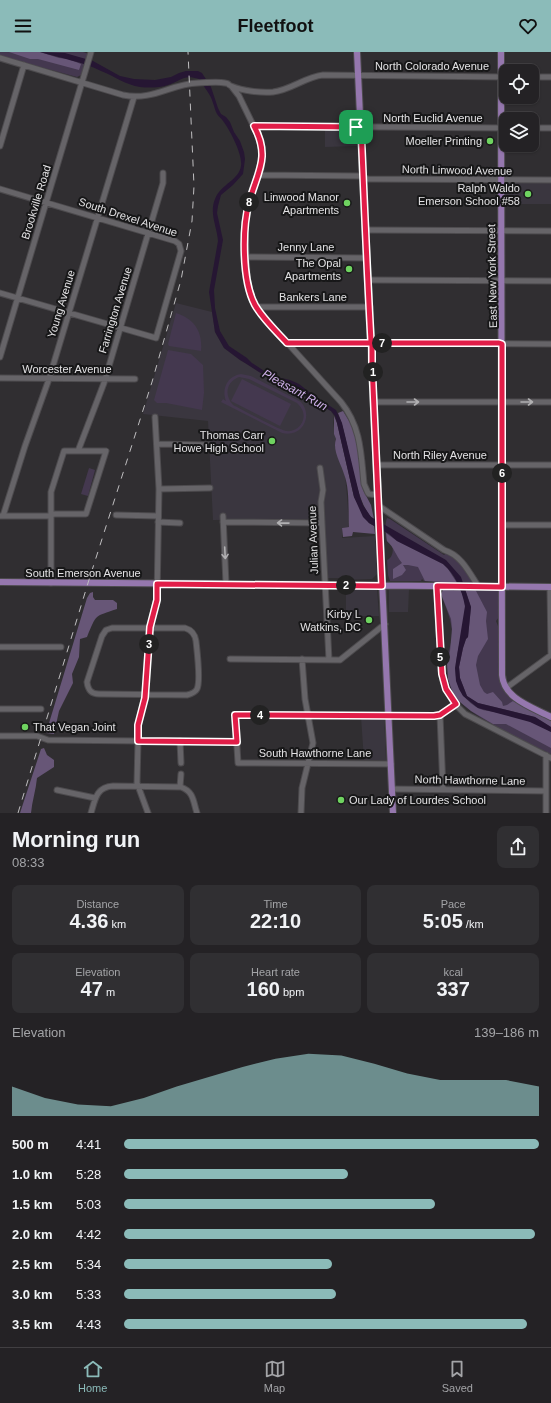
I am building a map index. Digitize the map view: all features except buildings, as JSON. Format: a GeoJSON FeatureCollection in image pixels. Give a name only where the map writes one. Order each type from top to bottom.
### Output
{"type":"FeatureCollection","features":[{"type":"Feature","properties":{"kind":"main road"},"geometry":{"type":"LineString","coordinates":[[357,52],[394,813]]}},
{"type":"Feature","properties":{"kind":"main road","name":"East New York Street"},"geometry":{"type":"LineString","coordinates":[[501,52],[502,64]]}},
{"type":"Feature","properties":{"kind":"main road","name":"East New York Street"},"geometry":{"type":"LineString","coordinates":[[503,152],[501,180],[502,675],[506,688]]}},
{"type":"Feature","properties":{"kind":"main road","name":"South Emerson Avenue"},"geometry":{"type":"LineString","coordinates":[[0,582],[551,587]]}},
{"type":"Feature","properties":{"kind":"main road"},"geometry":{"type":"LineString","coordinates":[[506,688],[516,699],[551,717]]}},
{"type":"Feature","properties":{"kind":"street","name":"Brookville Road"},"geometry":{"type":"LineString","coordinates":[[0,357],[86,73],[91,52]]}},
{"type":"Feature","properties":{"kind":"street","name":"North Colorado Avenue"},"geometry":{"type":"LineString","coordinates":[[0,58],[124,95],[134,96],[153,95],[180,85],[211,82],[224,83],[231,86],[260,92],[273,92],[285,89],[316,76],[499,77]]}},
{"type":"Feature","properties":{"kind":"street"},"geometry":{"type":"LineString","coordinates":[[0,146],[24,65]]}},
{"type":"Feature","properties":{"kind":"street"},"geometry":{"type":"LineString","coordinates":[[539,77],[551,77]]}},
{"type":"Feature","properties":{"kind":"street"},"geometry":{"type":"LineString","coordinates":[[231,86],[239,96],[254,126],[260,140],[262,153],[262,164],[250,198],[246,215],[245,232],[248,285],[256,307],[350,413],[358,432],[366,489],[369,494],[378,495]]}},
{"type":"Feature","properties":{"kind":"street","name":"Young Avenue"},"geometry":{"type":"LineString","coordinates":[[1,516],[49,379],[134,96]]}},
{"type":"Feature","properties":{"kind":"street","name":"North Euclid Avenue"},"geometry":{"type":"LineString","coordinates":[[254,126],[499,128]]}},
{"type":"Feature","properties":{"kind":"street"},"geometry":{"type":"LineString","coordinates":[[539,128],[551,128]]}},
{"type":"Feature","properties":{"kind":"street","name":"Farrington Avenue"},"geometry":{"type":"LineString","coordinates":[[78,451],[105,379],[164,183],[163,173]]}},
{"type":"Feature","properties":{"kind":"street","name":"North Linwood Avenue"},"geometry":{"type":"LineString","coordinates":[[259,175],[359,176],[368,179],[551,180]]}},
{"type":"Feature","properties":{"kind":"street","name":"South Drexel Avenue"},"geometry":{"type":"LineString","coordinates":[[0,189],[149,233],[179,244],[181,251],[156,338],[120,328]]}},
{"type":"Feature","properties":{"kind":"street"},"geometry":{"type":"LineString","coordinates":[[366,230],[551,231]]}},
{"type":"Feature","properties":{"kind":"street","name":"Jenny Lane"},"geometry":{"type":"LineString","coordinates":[[246,257],[367,258]]}},
{"type":"Feature","properties":{"kind":"street"},"geometry":{"type":"LineString","coordinates":[[368,280],[551,281]]}},
{"type":"Feature","properties":{"kind":"street"},"geometry":{"type":"LineString","coordinates":[[0,293],[120,328]]}},
{"type":"Feature","properties":{"kind":"street","name":"Bankers Lane"},"geometry":{"type":"LineString","coordinates":[[256,307],[370,307]]}},
{"type":"Feature","properties":{"kind":"street"},"geometry":{"type":"LineString","coordinates":[[287,343],[551,344]]}},
{"type":"Feature","properties":{"kind":"street","name":"Worcester Avenue"},"geometry":{"type":"LineString","coordinates":[[0,378],[135,379]]}},
{"type":"Feature","properties":{"kind":"street"},"geometry":{"type":"LineString","coordinates":[[374,402],[551,402]]}},
{"type":"Feature","properties":{"kind":"street"},"geometry":{"type":"LineString","coordinates":[[148,813],[137,783],[138,725],[146,694],[150,628],[157,600],[159,489],[155,417]]}},
{"type":"Feature","properties":{"kind":"street"},"geometry":{"type":"LineString","coordinates":[[157,444],[209,445]]}},
{"type":"Feature","properties":{"kind":"street"},"geometry":{"type":"LineString","coordinates":[[1,516],[48,516],[51,515],[55,514],[86,514],[106,451],[64,451],[51,492],[51,515],[51,583]]}},
{"type":"Feature","properties":{"kind":"street","name":"North Riley Avenue"},"geometry":{"type":"LineString","coordinates":[[377,465],[551,465]]}},
{"type":"Feature","properties":{"kind":"street","name":"Julian Avenue"},"geometry":{"type":"LineString","coordinates":[[320,468],[323,490],[321,502],[329,660]]}},
{"type":"Feature","properties":{"kind":"street"},"geometry":{"type":"LineString","coordinates":[[159,489],[210,488]]}},
{"type":"Feature","properties":{"kind":"street"},"geometry":{"type":"LineString","coordinates":[[379,506],[444,550],[449,551],[457,557],[468,569],[478,586]]}},
{"type":"Feature","properties":{"kind":"street"},"geometry":{"type":"LineString","coordinates":[[116,515],[158,516]]}},
{"type":"Feature","properties":{"kind":"street"},"geometry":{"type":"LineString","coordinates":[[223,516],[226,584]]}},
{"type":"Feature","properties":{"kind":"street"},"geometry":{"type":"LineString","coordinates":[[158,522],[180,523]]}},
{"type":"Feature","properties":{"kind":"street"},"geometry":{"type":"LineString","coordinates":[[223,522],[322,523]]}},
{"type":"Feature","properties":{"kind":"street"},"geometry":{"type":"LineString","coordinates":[[502,524],[551,525]]}},
{"type":"Feature","properties":{"kind":"street"},"geometry":{"type":"LineString","coordinates":[[437,586],[442,674],[446,689],[456,704],[473,718],[549,757],[546,813]]}},
{"type":"Feature","properties":{"kind":"street"},"geometry":{"type":"LineString","coordinates":[[506,688],[551,655],[551,587]]}},
{"type":"Feature","properties":{"kind":"street"},"geometry":{"type":"LineString","coordinates":[[230,659],[340,660],[385,624]]}},
{"type":"Feature","properties":{"kind":"street"},"geometry":{"type":"LineString","coordinates":[[112,628],[150,628],[185,628],[192,631],[195,635],[198,685],[195,692],[188,695],[96,694],[89,690],[87,684],[104,632],[112,628]]}},
{"type":"Feature","properties":{"kind":"street"},"geometry":{"type":"LineString","coordinates":[[0,647],[60,647]]}},
{"type":"Feature","properties":{"kind":"street"},"geometry":{"type":"LineString","coordinates":[[301,813],[302,788],[312,743],[305,699],[302,660]]}},
{"type":"Feature","properties":{"kind":"street"},"geometry":{"type":"LineString","coordinates":[[0,736],[37,736],[48,740],[237,742],[235,715],[440,715],[456,704]]}},
{"type":"Feature","properties":{"kind":"street"},"geometry":{"type":"LineString","coordinates":[[0,709],[41,709]]}},
{"type":"Feature","properties":{"kind":"street"},"geometry":{"type":"LineString","coordinates":[[440,715],[443,789]]}},
{"type":"Feature","properties":{"kind":"street"},"geometry":{"type":"LineString","coordinates":[[180,741],[181,763]]}},
{"type":"Feature","properties":{"kind":"street","name":"South Hawthorne Lane"},"geometry":{"type":"LineString","coordinates":[[237,742],[238,763],[391,764]]}},
{"type":"Feature","properties":{"kind":"street"},"geometry":{"type":"LineString","coordinates":[[180,787],[181,774]]}},
{"type":"Feature","properties":{"kind":"street"},"geometry":{"type":"LineString","coordinates":[[91,813],[95,798],[101,790],[108,786],[138,786],[180,787],[187,790],[192,796],[197,813]]}},
{"type":"Feature","properties":{"kind":"street","name":"North Hawthorne Lane"},"geometry":{"type":"LineString","coordinates":[[392,789],[546,791]]}},
{"type":"Feature","properties":{"kind":"street"},"geometry":{"type":"LineString","coordinates":[[57,790],[95,798]]}},
{"type":"Feature","properties":{"kind":"shaded area"},"geometry":{"type":"Polygon","coordinates":[[[0,52],[83,52],[89,54],[81,75],[77,77],[0,56],[0,52]]]}},
{"type":"Feature","properties":{"kind":"shaded area"},"geometry":{"type":"Polygon","coordinates":[[[9,52],[40,52],[81,64],[79,70],[38,59],[30,59],[9,52]]]}},
{"type":"Feature","properties":{"kind":"shaded area"},"geometry":{"type":"Polygon","coordinates":[[[325,128],[356,128],[357,146],[325,147],[325,128]]]}},
{"type":"Feature","properties":{"kind":"shaded area","name":"Ralph Waldo Emerson School #58"},"geometry":{"type":"Polygon","coordinates":[[[505,183],[551,183],[551,204],[505,204],[505,183]]]}},
{"type":"Feature","properties":{"kind":"shaded area","name":"Thomas Carr Howe High School"},"geometry":{"type":"Polygon","coordinates":[[[176,303],[212,312],[215,332],[224,348],[273,381],[331,411],[334,416],[333,423],[336,439],[335,443],[338,457],[345,475],[347,496],[349,527],[342,528],[342,538],[375,536],[377,574],[372,579],[343,580],[343,578],[327,578],[323,519],[213,520],[208,421],[143,414],[176,303]]]}},
{"type":"Feature","properties":{"kind":"shaded area"},"geometry":{"type":"Polygon","coordinates":[[[176,313],[188,319],[196,327],[199,332],[201,351],[169,346],[168,344],[176,313]]]}},
{"type":"Feature","properties":{"kind":"shaded area"},"geometry":{"type":"Polygon","coordinates":[[[168,350],[191,354],[203,365],[204,393],[202,410],[166,403],[157,403],[154,400],[168,350]]]}},
{"type":"Feature","properties":{"kind":"shaded area"},"geometry":{"type":"Polygon","coordinates":[[[241,374],[251,376],[301,402],[305,408],[306,414],[304,425],[295,432],[289,434],[282,433],[221,402],[223,399],[226,401],[224,392],[227,383],[236,375],[241,374]],[[239,377],[229,385],[228,397],[233,405],[282,430],[292,431],[299,427],[302,423],[304,415],[302,409],[297,403],[249,379],[239,377]]]}},
{"type":"Feature","properties":{"kind":"shaded area"},"geometry":{"type":"Polygon","coordinates":[[[242,379],[291,404],[280,426],[231,401],[242,379]]]}},
{"type":"Feature","properties":{"kind":"shaded area"},"geometry":{"type":"Polygon","coordinates":[[[343,411],[354,429],[357,440],[363,490],[371,505],[374,519],[368,513],[362,502],[357,487],[338,413],[343,411]]]}},
{"type":"Feature","properties":{"kind":"shaded area"},"geometry":{"type":"Polygon","coordinates":[[[334,416],[337,423],[354,497],[369,523],[374,526],[375,534],[353,532],[352,536],[343,537],[342,528],[349,527],[348,493],[346,480],[335,448],[336,439],[334,434],[334,416]]]}},
{"type":"Feature","properties":{"kind":"shaded area"},"geometry":{"type":"Polygon","coordinates":[[[89,468],[95,470],[88,496],[81,494],[89,468]]]}},
{"type":"Feature","properties":{"kind":"shaded area"},"geometry":{"type":"Polygon","coordinates":[[[387,518],[444,555],[447,552],[458,559],[473,583],[424,581],[422,579],[421,581],[390,581],[387,560],[391,556],[393,550],[392,546],[386,539],[387,518]]]}},
{"type":"Feature","properties":{"kind":"shaded area"},"geometry":{"type":"Polygon","coordinates":[[[386,533],[397,541],[443,564],[457,583],[425,581],[418,567],[408,565],[403,565],[406,570],[402,575],[393,579],[393,569],[402,563],[387,541],[386,533]]]}},
{"type":"Feature","properties":{"kind":"shaded area"},"geometry":{"type":"Polygon","coordinates":[[[389,588],[409,589],[408,612],[389,612],[389,588]]]}},
{"type":"Feature","properties":{"kind":"shaded area"},"geometry":{"type":"Polygon","coordinates":[[[346,589],[377,589],[379,616],[346,616],[346,589]]]}},
{"type":"Feature","properties":{"kind":"shaded area"},"geometry":{"type":"Polygon","coordinates":[[[460,589],[464,598],[465,607],[464,621],[456,661],[456,673],[458,685],[464,697],[478,708],[519,718],[545,728],[551,732],[551,748],[506,724],[493,724],[471,711],[460,702],[453,693],[448,679],[447,662],[450,651],[452,629],[451,619],[441,594],[443,590],[460,589]]]}},
{"type":"Feature","properties":{"kind":"shaded area"},"geometry":{"type":"Polygon","coordinates":[[[465,589],[475,589],[487,612],[486,621],[488,639],[478,656],[476,665],[480,685],[484,692],[487,694],[493,692],[502,702],[503,706],[513,701],[551,720],[551,727],[535,717],[478,703],[467,696],[460,678],[459,667],[463,648],[468,637],[471,607],[465,589]]]}},
{"type":"Feature","properties":{"kind":"shaded area"},"geometry":{"type":"Polygon","coordinates":[[[443,590],[498,590],[499,617],[496,621],[498,626],[500,682],[503,689],[513,701],[551,720],[551,754],[498,728],[471,711],[454,694],[451,687],[448,676],[447,661],[452,632],[449,616],[441,594],[443,590]]]}},
{"type":"Feature","properties":{"kind":"shaded area"},"geometry":{"type":"Polygon","coordinates":[[[93,592],[93,597],[95,600],[113,600],[117,603],[117,609],[97,617],[87,637],[80,639],[79,657],[72,674],[73,683],[59,711],[54,734],[46,733],[87,598],[90,593],[93,592]]]}},
{"type":"Feature","properties":{"kind":"shaded area"},"geometry":{"type":"Polygon","coordinates":[[[361,717],[384,717],[386,760],[364,760],[361,717]]]}},
{"type":"Feature","properties":{"kind":"shaded area"},"geometry":{"type":"Polygon","coordinates":[[[44,748],[47,755],[54,760],[54,767],[37,778],[31,813],[20,813],[41,749],[44,748]]]}},
{"type":"Feature","properties":{"kind":"water","name":"Pleasant Run"},"geometry":{"type":"Polygon","coordinates":[[[40,52],[65,53],[93,61],[120,76],[134,79],[155,80],[171,77],[186,71],[198,71],[202,73],[211,87],[221,114],[230,122],[240,141],[245,159],[243,174],[221,195],[218,206],[217,213],[223,240],[214,290],[215,308],[220,331],[229,346],[252,363],[272,376],[290,380],[299,384],[336,410],[342,423],[360,497],[363,505],[371,517],[446,560],[461,577],[471,607],[468,637],[463,648],[459,667],[460,678],[467,696],[478,703],[535,717],[551,727],[551,732],[530,722],[478,708],[463,696],[456,681],[455,668],[465,606],[460,588],[454,577],[443,564],[397,541],[389,534],[369,523],[363,517],[354,497],[337,423],[335,416],[331,411],[273,381],[240,360],[224,348],[215,332],[209,292],[218,241],[213,215],[213,204],[221,189],[240,171],[241,161],[238,149],[232,136],[226,125],[217,114],[210,96],[199,79],[189,77],[161,87],[140,87],[87,65],[40,52]]]}},
{"type":"Feature","properties":{"kind":"railway"},"geometry":{"type":"LineString","coordinates":[[18,813],[88,583],[152,382],[181,280],[192,221],[194,186],[188,52]]}},
{"type":"Feature","properties":{"kind":"place","name":"Moeller Printing"},"geometry":{"type":"Point","coordinates":[490,141]}},
{"type":"Feature","properties":{"kind":"place","name":"Ralph Waldo Emerson School #58"},"geometry":{"type":"Point","coordinates":[528,194]}},
{"type":"Feature","properties":{"kind":"place","name":"Linwood Manor Apartments"},"geometry":{"type":"Point","coordinates":[347,203]}},
{"type":"Feature","properties":{"kind":"place","name":"The Opal Apartments"},"geometry":{"type":"Point","coordinates":[349,269]}},
{"type":"Feature","properties":{"kind":"place","name":"Thomas Carr Howe High School"},"geometry":{"type":"Point","coordinates":[272,441]}},
{"type":"Feature","properties":{"kind":"place","name":"Kirby L Watkins, DC"},"geometry":{"type":"Point","coordinates":[369,620]}},
{"type":"Feature","properties":{"kind":"place","name":"That Vegan Joint"},"geometry":{"type":"Point","coordinates":[25,727]}},
{"type":"Feature","properties":{"kind":"place","name":"Our Lady of Lourdes School"},"geometry":{"type":"Point","coordinates":[341,800]}},
{"type":"Feature","properties":{"kind":"route"},"geometry":{"type":"LineString","coordinates":[[356,127],[254,126],[261,144],[262,161],[261,169],[247,209],[245,228],[249,290],[258,310],[287,343],[372,343],[376,343],[499,343],[502,344],[502,587],[437,586],[443,681],[449,696],[456,704],[440,715],[235,715],[237,742],[138,741],[138,725],[145,698],[150,627],[157,600],[157,584],[382,586],[372,343],[361,127],[356,127]]}}]}
